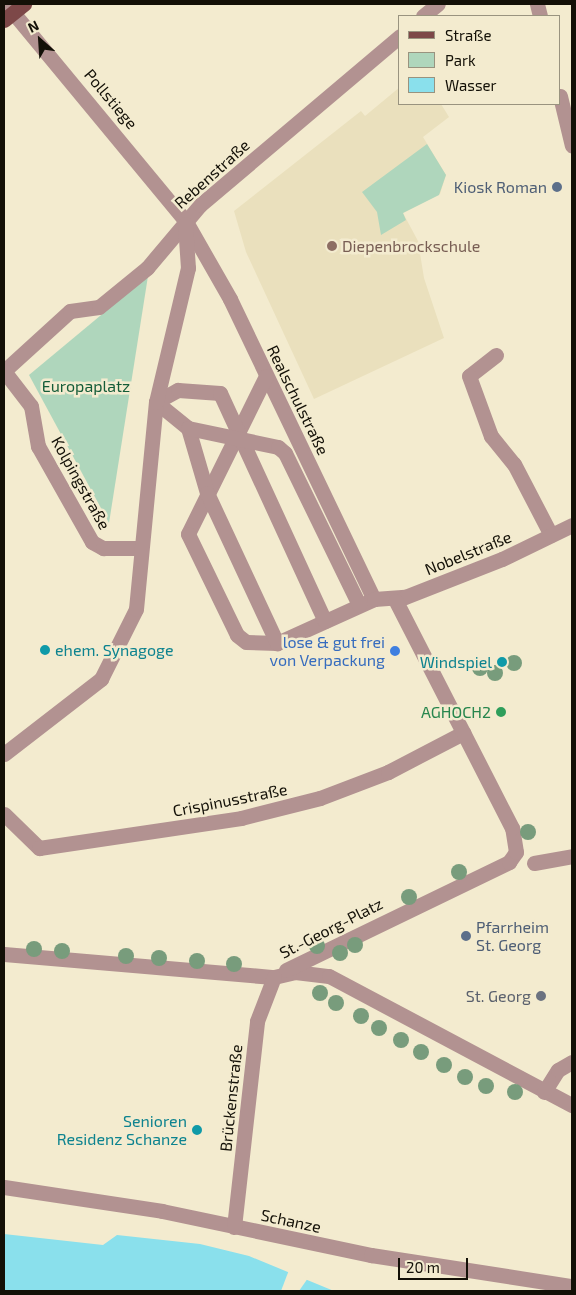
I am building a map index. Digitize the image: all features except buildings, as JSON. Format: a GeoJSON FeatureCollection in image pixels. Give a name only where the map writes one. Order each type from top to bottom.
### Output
{"type":"FeatureCollection","features":[{"type":"Feature","properties":{"kind":"street"},"geometry":{"type":"LineString","coordinates":[[424,15],[438,4]]}},
{"type":"Feature","properties":{"kind":"street","name":"Pollstiege"},"geometry":{"type":"LineString","coordinates":[[12,10],[185,220]]}},
{"type":"Feature","properties":{"kind":"street","name":"Rebenstraße"},"geometry":{"type":"LineString","coordinates":[[4,371],[70,311],[99,307],[147,268],[185,220],[398,38]]}},
{"type":"Feature","properties":{"kind":"street"},"geometry":{"type":"LineString","coordinates":[[561,100],[572,146]]}},
{"type":"Feature","properties":{"kind":"street"},"geometry":{"type":"LineString","coordinates":[[4,754],[64,710],[101,679],[120,648],[136,608],[156,402],[188,268],[185,220]]}},
{"type":"Feature","properties":{"kind":"street","name":"Realschulstraße"},"geometry":{"type":"LineString","coordinates":[[185,220],[266,376],[374,598]]}},
{"type":"Feature","properties":{"kind":"street"},"geometry":{"type":"LineString","coordinates":[[496,355],[469,376],[491,436],[514,464],[551,535]]}},
{"type":"Feature","properties":{"kind":"street","name":"Kolpingstraße"},"geometry":{"type":"LineString","coordinates":[[4,371],[31,406],[38,446],[92,542],[103,548],[141,548]]}},
{"type":"Feature","properties":{"kind":"street"},"geometry":{"type":"LineString","coordinates":[[266,376],[207,492],[188,534],[237,635],[246,642],[277,642],[374,598]]}},
{"type":"Feature","properties":{"kind":"street"},"geometry":{"type":"LineString","coordinates":[[156,402],[178,390],[220,393],[230,408],[236,437],[325,621]]}},
{"type":"Feature","properties":{"kind":"street"},"geometry":{"type":"LineString","coordinates":[[156,402],[188,428],[278,447],[285,453],[359,605]]}},
{"type":"Feature","properties":{"kind":"street"},"geometry":{"type":"LineString","coordinates":[[188,428],[207,492],[277,642]]}},
{"type":"Feature","properties":{"kind":"street","name":"Nobelstraße"},"geometry":{"type":"LineString","coordinates":[[374,598],[396,600],[572,525]]}},
{"type":"Feature","properties":{"kind":"street"},"geometry":{"type":"LineString","coordinates":[[396,600],[463,733]]}},
{"type":"Feature","properties":{"kind":"street","name":"Crispinusstraße"},"geometry":{"type":"LineString","coordinates":[[4,814],[39,848],[241,818],[320,798],[371,779],[463,733]]}},
{"type":"Feature","properties":{"kind":"street","name":"St.-Georg-Platz"},"geometry":{"type":"LineString","coordinates":[[274,976],[509,862],[516,852],[512,828],[463,733]]}},
{"type":"Feature","properties":{"kind":"street"},"geometry":{"type":"LineString","coordinates":[[534,863],[572,856]]}},
{"type":"Feature","properties":{"kind":"street"},"geometry":{"type":"LineString","coordinates":[[4,954],[274,976]]}},
{"type":"Feature","properties":{"kind":"street","name":"St.-Georg-Platz"},"geometry":{"type":"LineString","coordinates":[[274,976],[294,972],[329,976],[544,1092],[572,1105]]}},
{"type":"Feature","properties":{"kind":"street","name":"Brückenstraße"},"geometry":{"type":"LineString","coordinates":[[234,1227],[257,1021],[274,976]]}},
{"type":"Feature","properties":{"kind":"street"},"geometry":{"type":"LineString","coordinates":[[544,1092],[558,1070],[572,1062]]}},
{"type":"Feature","properties":{"kind":"street","name":"Schanze"},"geometry":{"type":"LineString","coordinates":[[4,1187],[162,1210],[234,1227],[414,1263],[572,1286]]}},
{"type":"Feature","properties":{"kind":"shaded area","name":"Diepenbrockschule"},"geometry":{"type":"Polygon","coordinates":[[[398,89],[398,105],[442,105],[449,117],[423,137],[446,175],[440,194],[403,213],[418,241],[424,278],[444,338],[314,399],[246,252],[234,211],[361,111],[365,116],[398,89]]]}},
{"type":"Feature","properties":{"kind":"green space"},"geometry":{"type":"Polygon","coordinates":[[[427,144],[446,175],[439,195],[403,213],[406,220],[381,235],[377,212],[362,192],[427,144]]]}},
{"type":"Feature","properties":{"kind":"green space","name":"Europaplatz"},"geometry":{"type":"Polygon","coordinates":[[[148,276],[109,523],[29,375],[148,276]]]}},
{"type":"Feature","properties":{"kind":"water"},"geometry":{"type":"Polygon","coordinates":[[[4,1234],[103,1245],[117,1235],[200,1244],[249,1256],[334,1291],[4,1291],[4,1234]]]}},
{"type":"Feature","properties":{"kind":"pier"},"geometry":{"type":"Polygon","coordinates":[[[289,1270],[308,1278],[299,1291],[281,1291],[289,1270]]]}},
{"type":"Feature","properties":{"kind":"place","name":"Kiosk Roman"},"geometry":{"type":"Point","coordinates":[557,187]}},
{"type":"Feature","properties":{"kind":"place","name":"Diepenbrockschule"},"geometry":{"type":"Point","coordinates":[332,246]}},
{"type":"Feature","properties":{"kind":"place","name":"ehem. Synagoge"},"geometry":{"type":"Point","coordinates":[45,650]}},
{"type":"Feature","properties":{"kind":"place","name":"lose & gut frei von Verpackung"},"geometry":{"type":"Point","coordinates":[395,651]}},
{"type":"Feature","properties":{"kind":"place","name":"Windspiel"},"geometry":{"type":"Point","coordinates":[502,662]}},
{"type":"Feature","properties":{"kind":"place","name":"AGHOCH2"},"geometry":{"type":"Point","coordinates":[501,712]}},
{"type":"Feature","properties":{"kind":"place","name":"Pfarrheim St. Georg"},"geometry":{"type":"Point","coordinates":[466,936]}},
{"type":"Feature","properties":{"kind":"place","name":"St. Georg"},"geometry":{"type":"Point","coordinates":[541,996]}},
{"type":"Feature","properties":{"kind":"place","name":"Senioren Residenz Schanze"},"geometry":{"type":"Point","coordinates":[197,1130]}}]}
